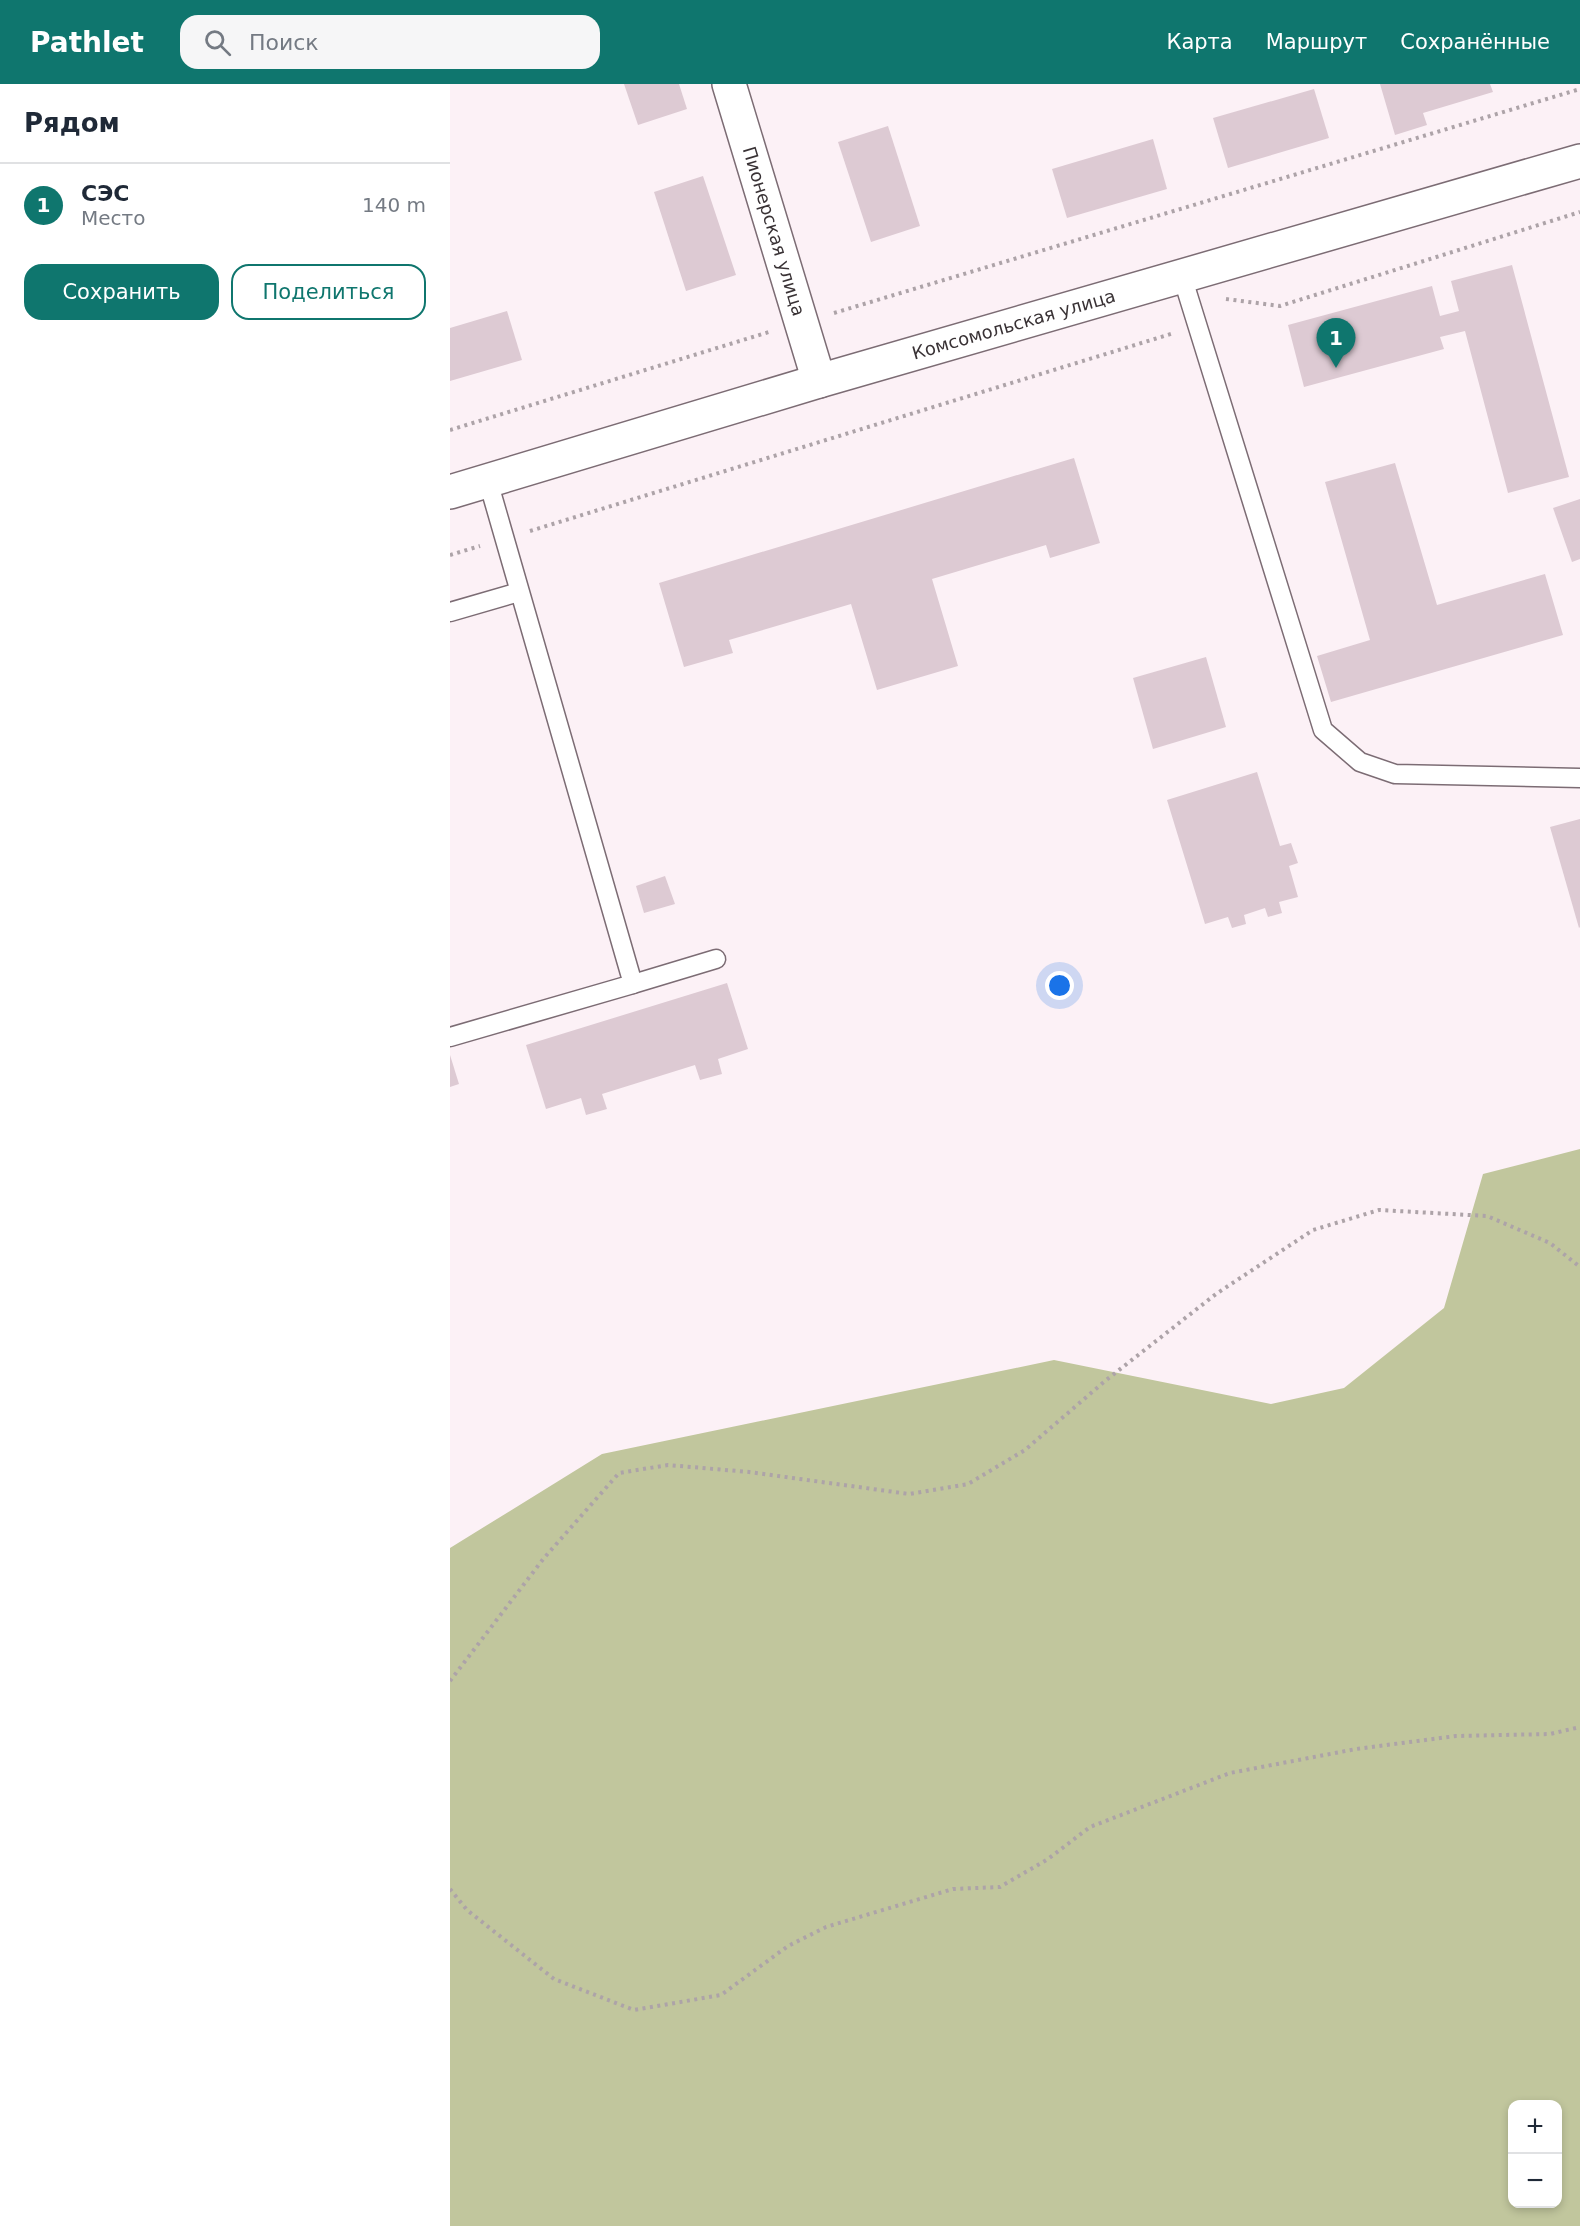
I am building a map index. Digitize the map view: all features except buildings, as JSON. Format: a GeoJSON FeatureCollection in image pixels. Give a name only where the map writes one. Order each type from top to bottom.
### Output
{"type":"FeatureCollection","features":[{"type":"Feature","properties":{"kind":"street","name":"Пионерская улица"},"geometry":{"type":"LineString","coordinates":[[729,84],[819,381]]}},
{"type":"Feature","properties":{"kind":"street","name":"Комсомольская улица"},"geometry":{"type":"LineString","coordinates":[[450,492],[819,381],[1185,285],[1580,161]]}},
{"type":"Feature","properties":{"kind":"lane"},"geometry":{"type":"LineString","coordinates":[[1185,285],[1323,730],[1360,762],[1395,774],[1580,778]]}},
{"type":"Feature","properties":{"kind":"lane"},"geometry":{"type":"LineString","coordinates":[[488,481],[633,984]]}},
{"type":"Feature","properties":{"kind":"lane"},"geometry":{"type":"LineString","coordinates":[[450,612],[519,592]]}},
{"type":"Feature","properties":{"kind":"lane"},"geometry":{"type":"LineString","coordinates":[[450,1037],[716,959]]}},
{"type":"Feature","properties":{"kind":"path"},"geometry":{"type":"LineString","coordinates":[[450,429],[1580,89]]}},
{"type":"Feature","properties":{"kind":"path"},"geometry":{"type":"LineString","coordinates":[[1185,285],[1280,306],[1580,212]]}},
{"type":"Feature","properties":{"kind":"path"},"geometry":{"type":"LineString","coordinates":[[450,555],[1182,331]]}},
{"type":"Feature","properties":{"kind":"path"},"geometry":{"type":"LineString","coordinates":[[450,1681],[544,1558],[619,1473],[668,1464],[749,1472],[909,1494],[968,1484],[1025,1450],[1104,1381],[1216,1294],[1313,1230],[1379,1210],[1487,1216],[1551,1243],[1580,1267]]}},
{"type":"Feature","properties":{"kind":"path"},"geometry":{"type":"LineString","coordinates":[[450,1889],[467,1910],[554,1979],[634,2010],[721,1995],[788,1946],[826,1927],[953,1889],[1000,1887],[1048,1859],[1090,1827],[1230,1773],[1356,1749],[1456,1737],[1550,1734],[1580,1727]]}},
{"type":"Feature","properties":{"kind":"green space"},"geometry":{"type":"Polygon","coordinates":[[[1580,1149],[1580,2226],[450,2226],[450,1548],[602,1454],[1054,1360],[1271,1404],[1344,1388],[1444,1308],[1483,1174],[1580,1149]]]}},
{"type":"Feature","properties":{"kind":"place","name":"СЭС"},"geometry":{"type":"Point","coordinates":[1336,368]}}]}
